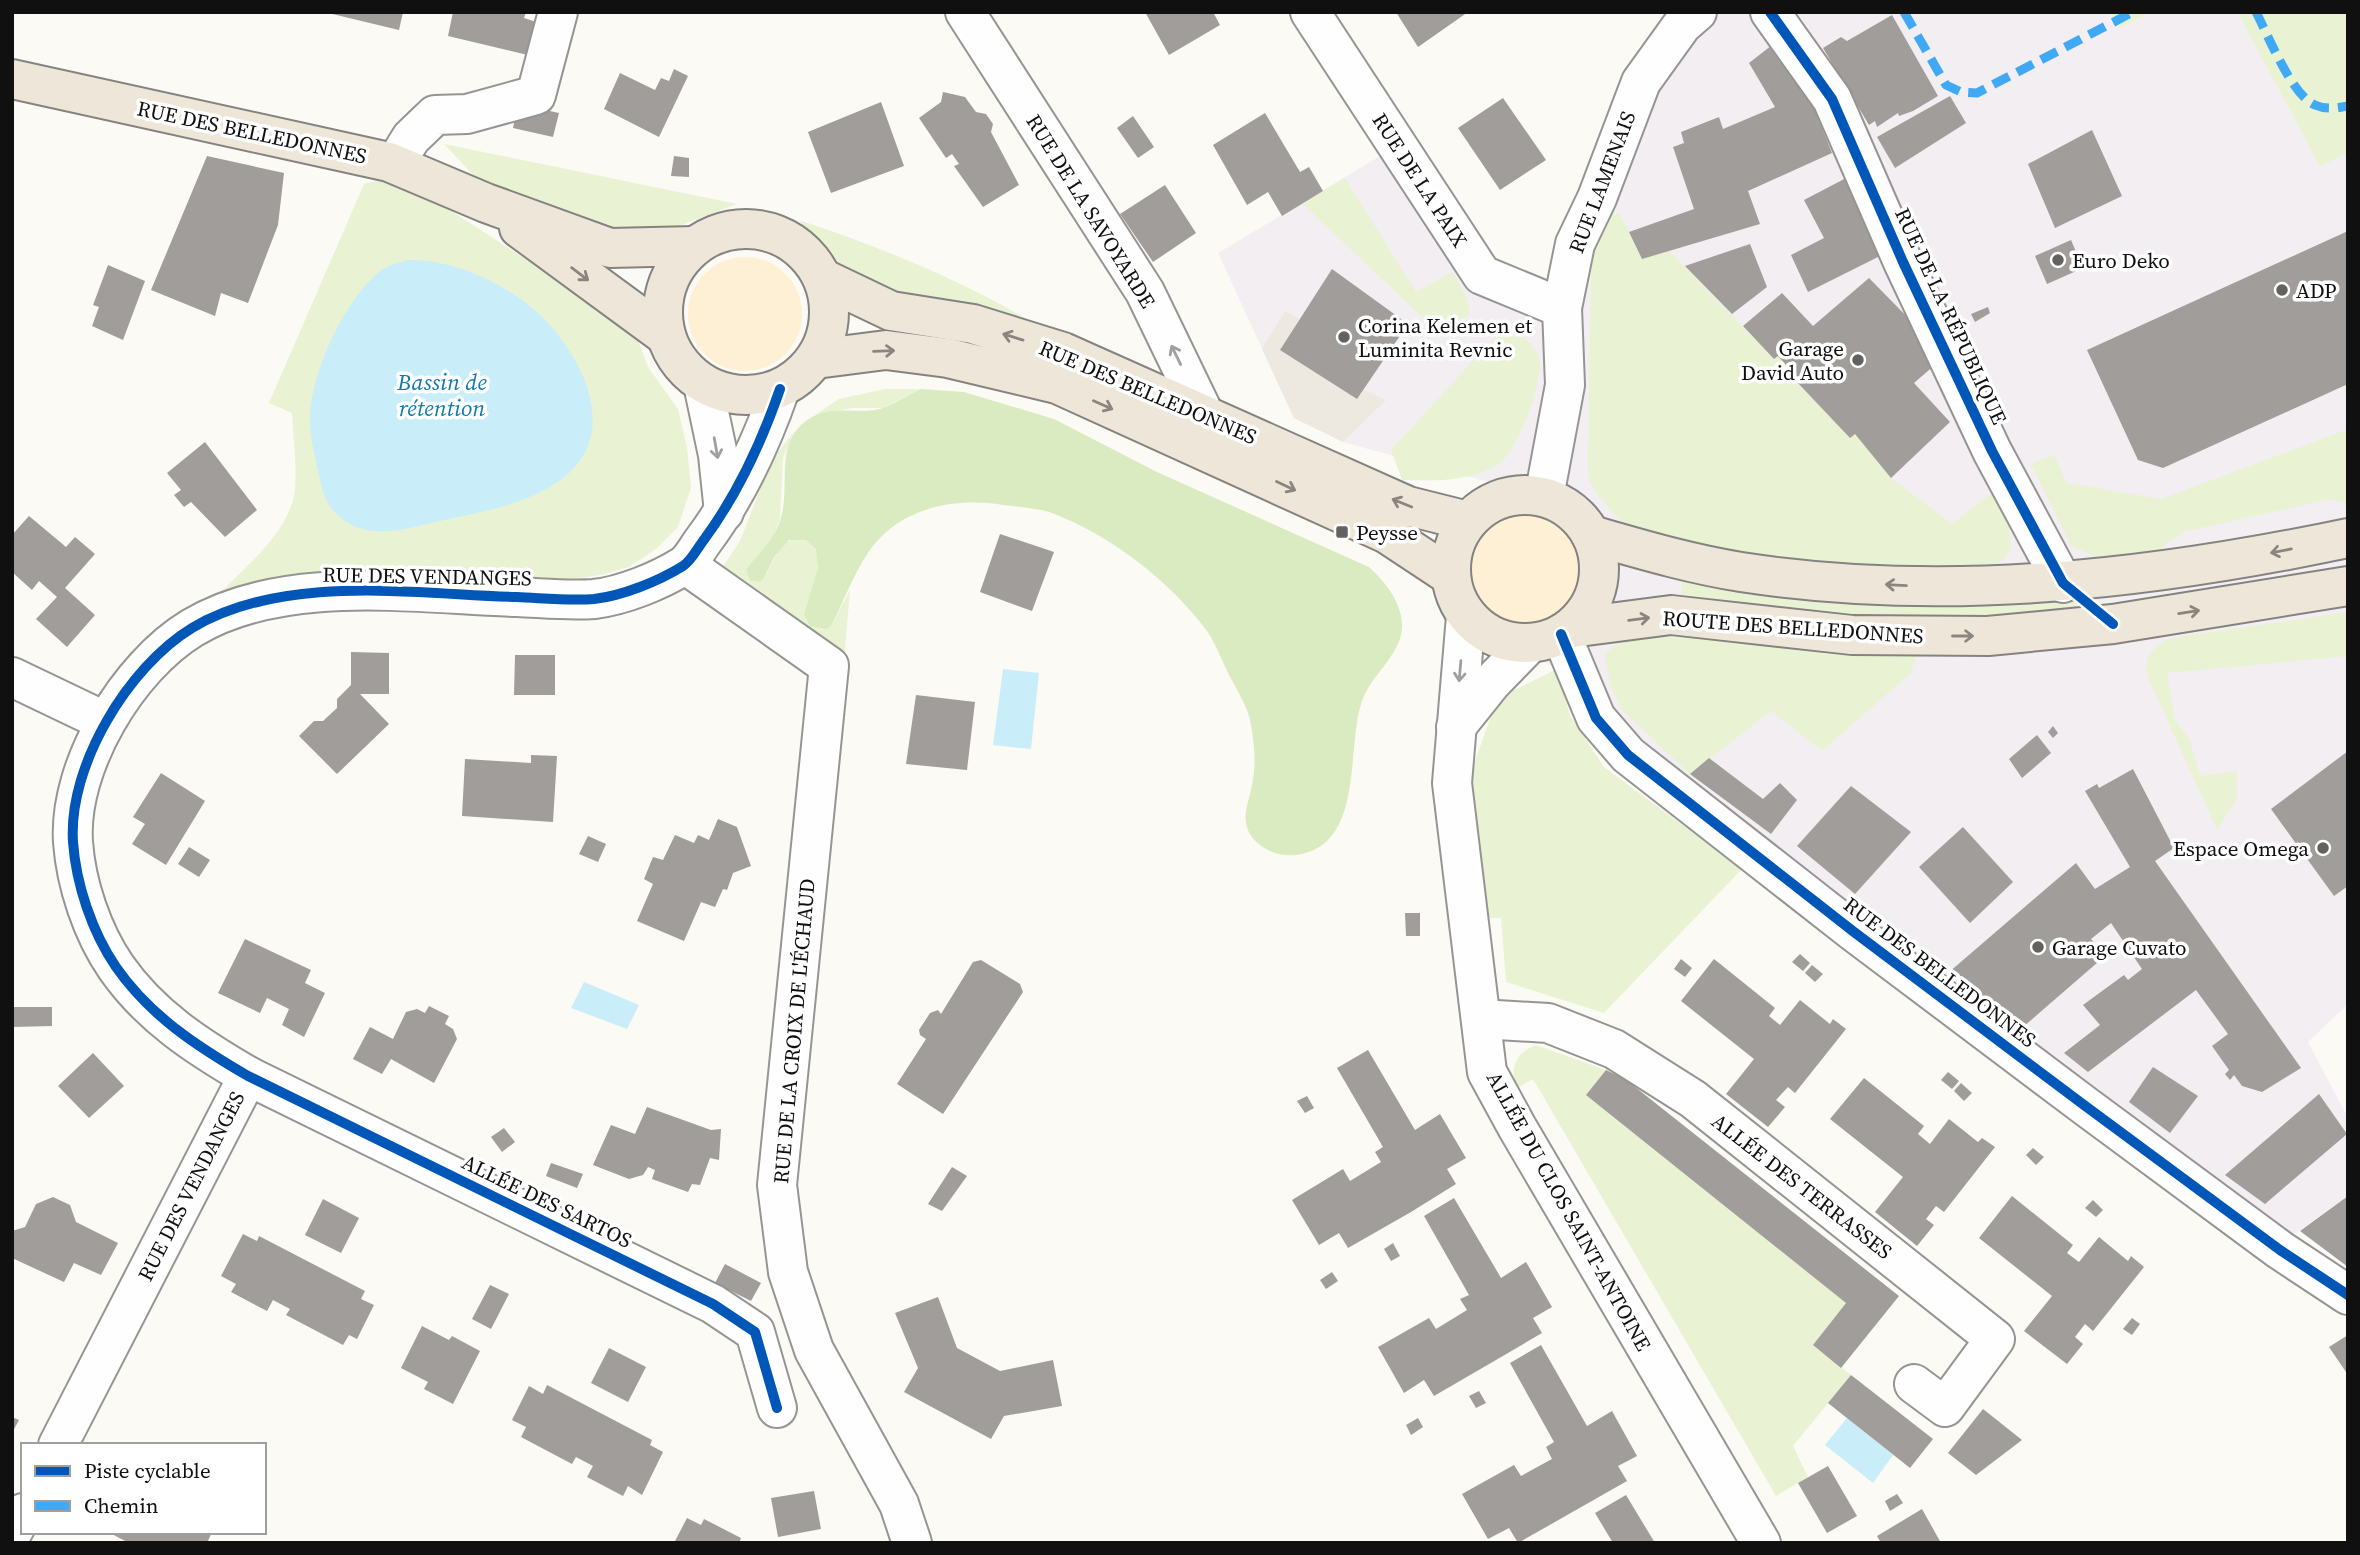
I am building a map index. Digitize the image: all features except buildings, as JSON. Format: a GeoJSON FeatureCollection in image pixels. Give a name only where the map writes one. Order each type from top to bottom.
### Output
{"type":"FeatureCollection","features":[{"type":"Feature","properties":{"kind":"main road","name":"RUE DES BELLEDONNES"},"geometry":{"type":"LineString","coordinates":[[12,79],[395,164],[486,203],[610,248],[694,246]]}},
{"type":"Feature","properties":{"kind":"main road","name":"RUE DES BELLEDONNES"},"geometry":{"type":"LineString","coordinates":[[486,203],[666,336]]}},
{"type":"Feature","properties":{"kind":"main road"},"geometry":{"type":"LineString","coordinates":[[741,228],[767,231],[791,241],[810,257],[824,279],[830,317],[827,337],[816,359],[800,376],[780,389],[754,395],[728,394],[704,384],[674,355],[666,336],[662,312],[666,287],[677,264],[694,246],[716,233],[741,228]]}},
{"type":"Feature","properties":{"kind":"main road","name":"RUE DES BELLEDONNES"},"geometry":{"type":"LineString","coordinates":[[824,279],[891,311],[973,324],[1063,352],[1408,506],[1468,521]]}},
{"type":"Feature","properties":{"kind":"main road","name":"RUE DES BELLEDONNES"},"geometry":{"type":"LineString","coordinates":[[816,359],[886,350],[948,358],[1057,384],[1387,534],[1449,575]]}},
{"type":"Feature","properties":{"kind":"main road"},"geometry":{"type":"LineString","coordinates":[[1523,495],[1544,497],[1579,518],[1591,535],[1598,560],[1597,585],[1588,608],[1554,635],[1506,641],[1484,632],[1466,616],[1455,597],[1449,575],[1455,543],[1468,521],[1483,507],[1502,499],[1523,495]]}},
{"type":"Feature","properties":{"kind":"main road"},"geometry":{"type":"LineString","coordinates":[[1591,535],[1686,561],[1803,579],[1937,587],[2063,583],[2252,557],[2348,538]]}},
{"type":"Feature","properties":{"kind":"main road","name":"ROUTE DES BELLEDONNES"},"geometry":{"type":"LineString","coordinates":[[1554,635],[1671,615],[1852,635],[1988,636],[2113,624],[2348,586]]}},
{"type":"Feature","properties":{"kind":"street"},"geometry":{"type":"LineString","coordinates":[[395,164],[411,138],[435,115],[467,114],[536,95],[558,12]]}},
{"type":"Feature","properties":{"kind":"street","name":"RUE DE LA SAVOYARDE"},"geometry":{"type":"LineString","coordinates":[[965,12],[1145,292],[1205,416]]}},
{"type":"Feature","properties":{"kind":"street","name":"RUE DE LA PAIX"},"geometry":{"type":"LineString","coordinates":[[1310,12],[1482,275],[1562,308]]}},
{"type":"Feature","properties":{"kind":"street","name":"RUE LAMENAIS"},"geometry":{"type":"LineString","coordinates":[[1544,497],[1566,385],[1562,308],[1575,244],[1597,198],[1641,82],[1682,25],[1697,12]]}},
{"type":"Feature","properties":{"kind":"street","name":"RUE DE LA RÉPUBLIQUE"},"geometry":{"type":"LineString","coordinates":[[1770,12],[1832,99],[1903,262],[1992,451],[2063,583]]}},
{"type":"Feature","properties":{"kind":"street"},"geometry":{"type":"LineString","coordinates":[[704,384],[718,455],[724,512]]}},
{"type":"Feature","properties":{"kind":"street","name":"RUE DES VENDANGES"},"geometry":{"type":"LineString","coordinates":[[59,1443],[248,1076],[198,1046],[152,1010],[116,966],[85,904],[73,841],[82,776],[104,722],[141,672],[192,629],[251,601],[318,591],[595,599],[642,585],[686,565],[724,512],[760,446],[780,389]]}},
{"type":"Feature","properties":{"kind":"street","name":"RUE DE LA CROIX DE L'ÉCHAUD"},"geometry":{"type":"LineString","coordinates":[[686,565],[828,666],[777,1185],[788,1272],[814,1350],[899,1504],[912,1543]]}},
{"type":"Feature","properties":{"kind":"street","name":"ALLÉE DU CLOS SAINT-ANTOINE"},"geometry":{"type":"LineString","coordinates":[[1466,616],[1452,783],[1488,1072],[1517,1128],[1761,1543]]}},
{"type":"Feature","properties":{"kind":"street"},"geometry":{"type":"LineString","coordinates":[[1456,727],[1492,682],[1554,635]]}},
{"type":"Feature","properties":{"kind":"street","name":"RUE DES BELLEDONNES"},"geometry":{"type":"LineString","coordinates":[[1554,635],[1596,718],[1628,755],[1854,932],[2084,1105],[2280,1250],[2348,1295]]}},
{"type":"Feature","properties":{"kind":"street"},"geometry":{"type":"LineString","coordinates":[[12,677],[104,722]]}},
{"type":"Feature","properties":{"kind":"street","name":"ALLÉE DES TERRASSES"},"geometry":{"type":"LineString","coordinates":[[1481,1019],[1548,1023],[1614,1049],[1692,1099],[1996,1339],[1945,1407],[1914,1384]]}},
{"type":"Feature","properties":{"kind":"street","name":"ALLÉE DES SARTOS"},"geometry":{"type":"LineString","coordinates":[[248,1076],[713,1304],[755,1332],[777,1408]]}},
{"type":"Feature","properties":{"kind":"street"},"geometry":{"type":"LineString","coordinates":[[12,1533],[21,1517]]}},
{"type":"Feature","properties":{"kind":"shaded area"},"geometry":{"type":"Polygon","coordinates":[[[1697,12],[2112,12],[2122,28],[2151,12],[2237,12],[2320,165],[2348,153],[2348,1004],[2308,1042],[2348,1118],[2348,1196],[2287,1239],[1628,755],[1557,669],[1506,641],[1543,497],[1343,442],[1294,418],[1218,253],[1397,146],[1482,275],[1562,308],[1575,244],[1697,12]]]}},
{"type":"Feature","properties":{"kind":"shaded area"},"geometry":{"type":"Polygon","coordinates":[[[1285,311],[1299,319],[1281,350],[1357,399],[1364,390],[1386,400],[1343,442],[1294,418],[1262,349],[1285,311]]]}},
{"type":"Feature","properties":{"kind":"green space"},"geometry":{"type":"Polygon","coordinates":[[[2112,12],[2151,12],[2121,28],[2112,12]]]}},
{"type":"Feature","properties":{"kind":"green space"},"geometry":{"type":"Polygon","coordinates":[[[2237,12],[2348,12],[2348,153],[2320,166],[2237,12]]]}},
{"type":"Feature","properties":{"kind":"green space"},"geometry":{"type":"Polygon","coordinates":[[[444,144],[737,204],[663,232],[625,234],[517,199],[475,177],[444,144]]]}},
{"type":"Feature","properties":{"kind":"green space"},"geometry":{"type":"Polygon","coordinates":[[[1345,178],[1416,292],[1452,272],[1466,296],[1470,314],[1441,335],[1302,203],[1345,178]]]}},
{"type":"Feature","properties":{"kind":"green space"},"geometry":{"type":"Polygon","coordinates":[[[382,179],[445,207],[606,311],[637,338],[648,367],[678,409],[687,447],[691,488],[678,527],[656,549],[629,567],[572,579],[288,576],[260,581],[217,596],[276,534],[292,504],[295,461],[292,413],[269,403],[364,184],[382,179]]]}},
{"type":"Feature","properties":{"kind":"green space"},"geometry":{"type":"Polygon","coordinates":[[[1612,214],[1620,214],[1642,258],[1669,251],[1774,359],[1778,356],[1799,379],[1796,382],[1850,437],[1855,434],[1891,478],[1952,524],[1997,489],[2009,521],[2011,548],[2003,560],[1992,566],[1933,573],[1710,552],[1630,529],[1609,509],[1590,483],[1588,465],[1591,257],[1595,240],[1612,214]]]}},
{"type":"Feature","properties":{"kind":"green space"},"geometry":{"type":"Polygon","coordinates":[[[799,220],[922,267],[981,294],[1039,326],[909,301],[839,266],[799,220]]]}},
{"type":"Feature","properties":{"kind":"green space"},"geometry":{"type":"Polygon","coordinates":[[[1499,336],[1524,337],[1539,359],[1533,400],[1512,448],[1496,466],[1473,475],[1439,480],[1402,480],[1391,450],[1491,341],[1499,336]]]}},
{"type":"Feature","properties":{"kind":"green space"},"geometry":{"type":"Polygon","coordinates":[[[885,389],[921,389],[883,408],[852,408],[815,415],[839,399],[885,389]]]}},
{"type":"Feature","properties":{"kind":"green space"},"geometry":{"type":"Polygon","coordinates":[[[921,389],[964,392],[1054,419],[1157,472],[1369,567],[1377,575],[1392,594],[1401,614],[1401,637],[1363,699],[1356,727],[1348,796],[1342,818],[1332,836],[1317,849],[1295,855],[1277,854],[1256,842],[1246,823],[1254,766],[1250,719],[1210,636],[1192,612],[1157,577],[1117,547],[1074,522],[1040,510],[984,503],[946,505],[911,516],[895,525],[868,553],[831,626],[826,629],[810,626],[804,614],[818,568],[816,549],[806,540],[789,540],[775,556],[763,579],[760,582],[750,581],[746,570],[769,541],[780,521],[785,492],[787,450],[800,426],[814,416],[831,411],[883,408],[921,389]]]}},
{"type":"Feature","properties":{"kind":"green space"},"geometry":{"type":"Polygon","coordinates":[[[2348,429],[2348,503],[2331,499],[2183,532],[2151,556],[2105,561],[2071,546],[2031,464],[2054,455],[2067,483],[2161,499],[2348,429]]]}},
{"type":"Feature","properties":{"kind":"green space"},"geometry":{"type":"Polygon","coordinates":[[[793,433],[783,458],[780,519],[772,539],[746,570],[750,581],[760,582],[787,542],[803,539],[811,543],[816,550],[818,569],[806,606],[831,626],[850,590],[844,662],[718,574],[740,541],[771,461],[793,433]]]}},
{"type":"Feature","properties":{"kind":"green space"},"geometry":{"type":"Polygon","coordinates":[[[1682,582],[1812,597],[2071,597],[2082,611],[1990,620],[1876,620],[1681,599],[1682,582]]]}},
{"type":"Feature","properties":{"kind":"green space"},"geometry":{"type":"Polygon","coordinates":[[[2348,612],[2348,656],[2167,673],[2175,720],[2190,740],[2200,776],[2237,771],[2237,799],[2217,830],[2149,680],[2146,666],[2150,654],[2170,638],[2348,612]]]}},
{"type":"Feature","properties":{"kind":"green space"},"geometry":{"type":"Polygon","coordinates":[[[1639,635],[1847,653],[1916,656],[1911,673],[1822,751],[1771,711],[1690,774],[1623,711],[1612,690],[1604,656],[1612,647],[1639,635]]]}},
{"type":"Feature","properties":{"kind":"green space"},"geometry":{"type":"Polygon","coordinates":[[[1557,669],[1570,715],[1604,767],[1742,869],[1604,1013],[1506,982],[1501,918],[1487,918],[1475,843],[1472,770],[1495,704],[1500,697],[1557,669]]]}},
{"type":"Feature","properties":{"kind":"green space"},"geometry":{"type":"Polygon","coordinates":[[[1536,1045],[1606,1070],[1587,1094],[1846,1303],[1813,1345],[1851,1375],[1793,1446],[1808,1477],[1776,1496],[1533,1079],[1516,1089],[1516,1062],[1523,1052],[1536,1045]]]}},
{"type":"Feature","properties":{"kind":"sand"},"geometry":{"type":"Polygon","coordinates":[[[745,257],[767,261],[785,274],[798,292],[802,314],[798,336],[785,354],[767,367],[745,371],[723,367],[705,354],[692,336],[688,314],[692,292],[705,274],[723,261],[745,257]]]}},
{"type":"Feature","properties":{"kind":"sand"},"geometry":{"type":"Polygon","coordinates":[[[1522,514],[1544,518],[1554,523],[1570,539],[1575,549],[1579,571],[1575,593],[1570,603],[1554,619],[1544,624],[1522,628],[1500,624],[1490,619],[1474,603],[1469,593],[1465,571],[1469,549],[1474,539],[1490,523],[1500,518],[1522,514]]]}},
{"type":"Feature","properties":{"kind":"water","name":"Bassin de rétention"},"geometry":{"type":"Polygon","coordinates":[[[408,260],[439,263],[484,278],[512,293],[543,318],[560,337],[586,382],[592,407],[592,431],[584,453],[568,474],[538,493],[487,511],[394,531],[367,530],[343,519],[326,501],[311,438],[312,400],[323,360],[342,319],[354,301],[382,270],[408,260]]]}},
{"type":"Feature","properties":{"kind":"water"},"geometry":{"type":"Polygon","coordinates":[[[1003,669],[1039,673],[1031,749],[993,745],[1003,669]]]}},
{"type":"Feature","properties":{"kind":"water"},"geometry":{"type":"Polygon","coordinates":[[[584,982],[639,1005],[627,1029],[571,1008],[584,982]]]}},
{"type":"Feature","properties":{"kind":"water"},"geometry":{"type":"Polygon","coordinates":[[[1847,1418],[1893,1455],[1873,1483],[1825,1445],[1847,1418]]]}},
{"type":"Feature","properties":{"kind":"marked path"},"geometry":{"type":"LineString","coordinates":[[1904,12],[1946,85],[1961,92],[1977,93],[2133,12]]}},
{"type":"Feature","properties":{"kind":"marked path"},"geometry":{"type":"LineString","coordinates":[[2256,12],[2289,78],[2306,99],[2323,108],[2348,106]]}},
{"type":"Feature","properties":{"kind":"cycle path"},"geometry":{"type":"LineString","coordinates":[[1770,12],[1832,99],[1903,262],[1992,451],[2063,583],[2113,624]]}},
{"type":"Feature","properties":{"kind":"cycle path"},"geometry":{"type":"LineString","coordinates":[[777,1408],[755,1332],[713,1304],[248,1076],[176,1029],[129,985],[107,953],[87,907],[73,842],[74,813],[80,782],[107,721],[146,667],[168,645],[192,628],[228,611],[267,600],[308,593],[393,591],[585,600],[616,595],[640,587],[683,566],[694,555],[738,487],[757,449],[780,389]]}},
{"type":"Feature","properties":{"kind":"cycle path"},"geometry":{"type":"LineString","coordinates":[[1561,634],[1596,718],[1628,755],[1854,932],[2084,1105],[2280,1250],[2348,1295]]}},
{"type":"Feature","properties":{"kind":"place","name":"Euro Deko"},"geometry":{"type":"Point","coordinates":[2058,260]}},
{"type":"Feature","properties":{"kind":"place","name":"ADP"},"geometry":{"type":"Point","coordinates":[2282,290]}},
{"type":"Feature","properties":{"kind":"place","name":"Corina Kelemen et Luminita Revnic"},"geometry":{"type":"Point","coordinates":[1344,337]}},
{"type":"Feature","properties":{"kind":"place","name":"Garage David Auto"},"geometry":{"type":"Point","coordinates":[1858,360]}},
{"type":"Feature","properties":{"kind":"place","name":"Peysse"},"geometry":{"type":"Point","coordinates":[1342,532]}},
{"type":"Feature","properties":{"kind":"place","name":"Espace Omega"},"geometry":{"type":"Point","coordinates":[2323,848]}},
{"type":"Feature","properties":{"kind":"place","name":"Garage Cuvato"},"geometry":{"type":"Point","coordinates":[2038,947]}}]}
